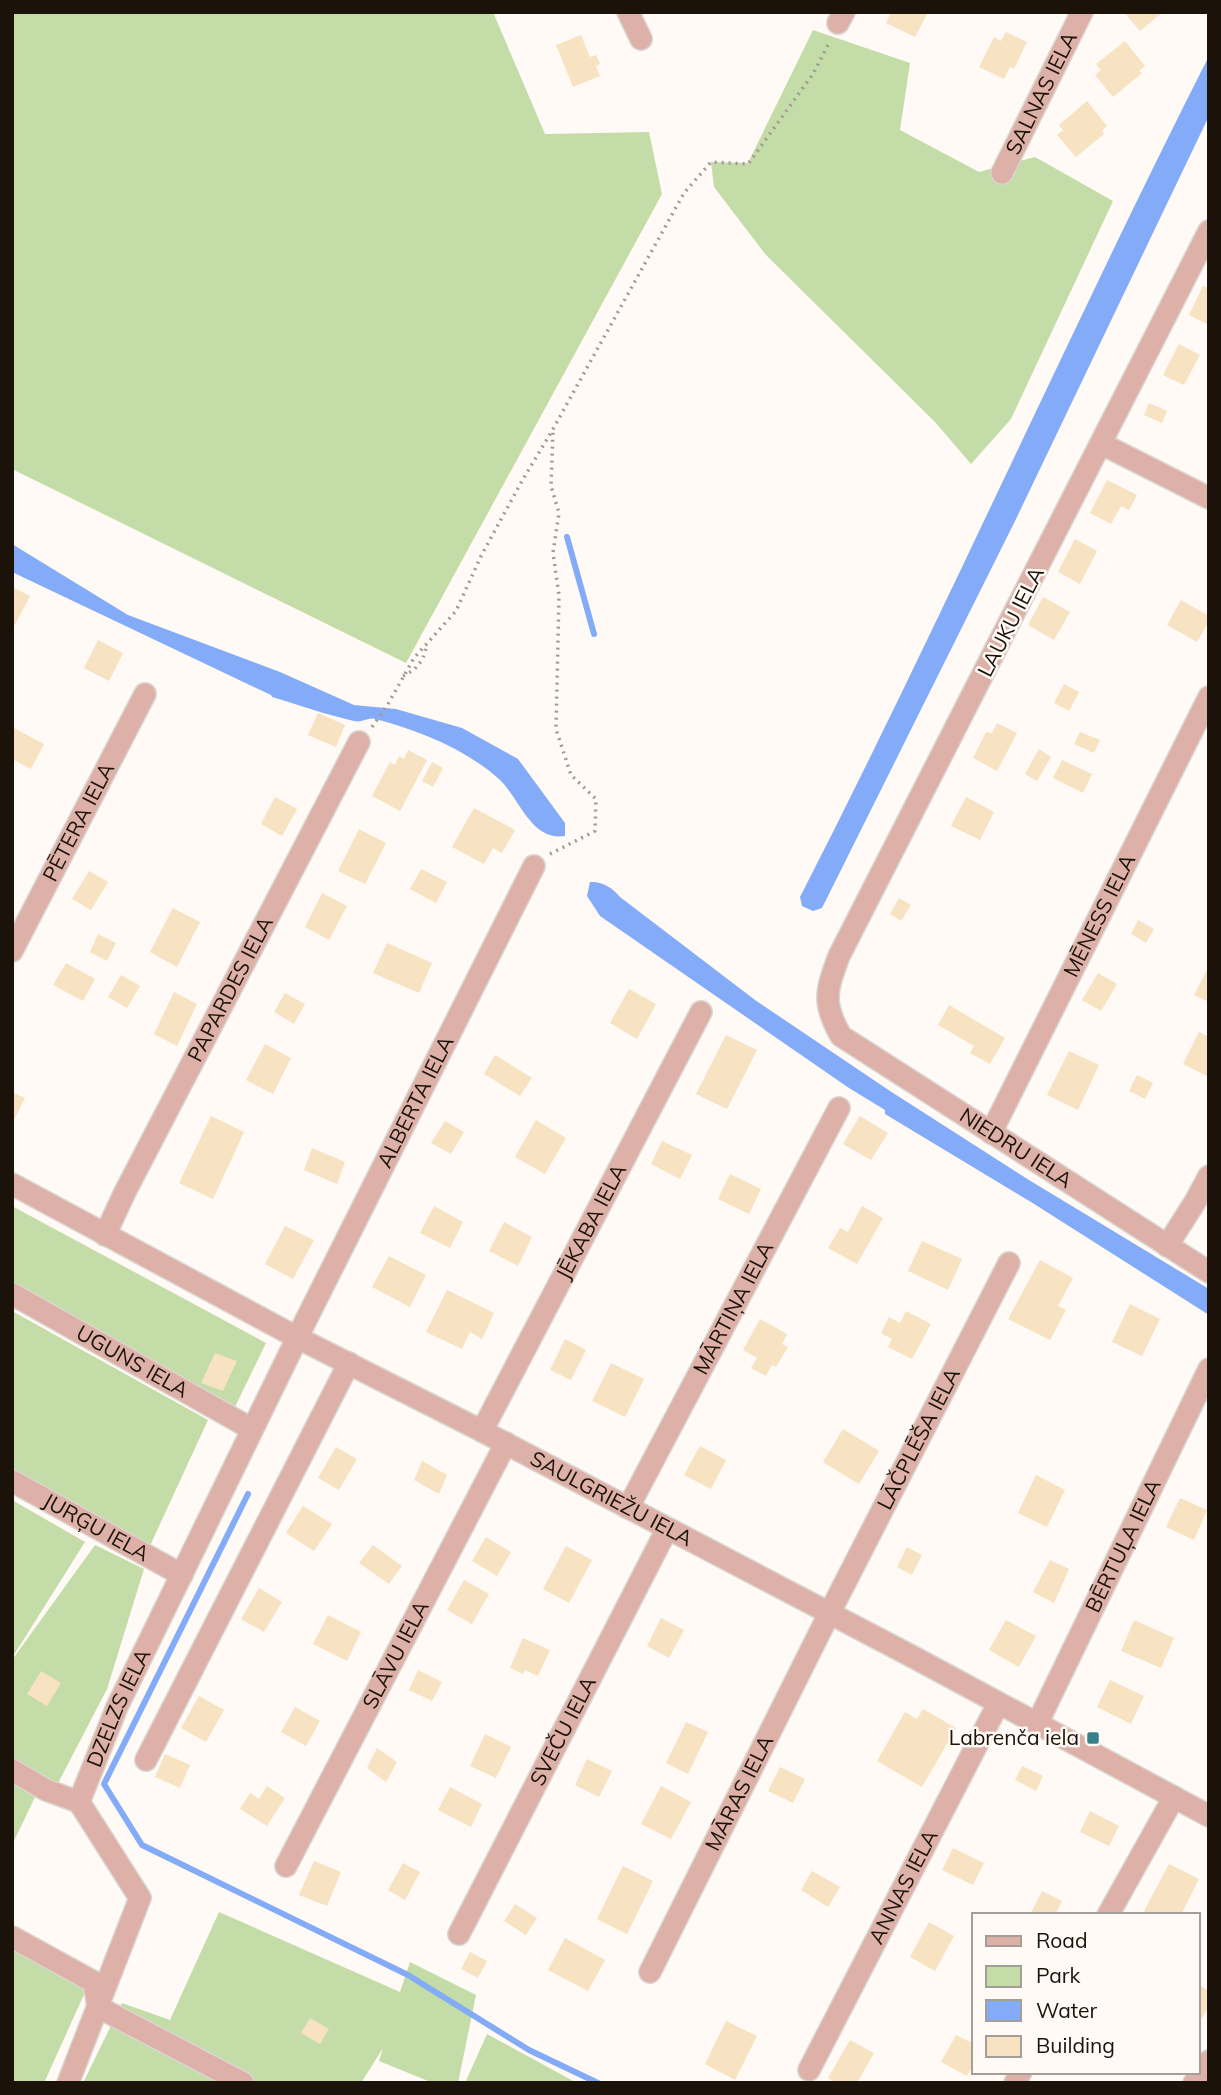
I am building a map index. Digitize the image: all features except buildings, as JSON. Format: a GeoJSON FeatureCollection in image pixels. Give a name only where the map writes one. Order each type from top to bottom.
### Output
{"type":"FeatureCollection","features":[{"type":"Feature","properties":{"kind":"street"},"geometry":{"type":"LineString","coordinates":[[628,12],[641,39]]}},
{"type":"Feature","properties":{"kind":"street","name":"SALNAS IELA"},"geometry":{"type":"LineString","coordinates":[[1002,173],[1082,12]]}},
{"type":"Feature","properties":{"kind":"street","name":"LAUKU IELA"},"geometry":{"type":"LineString","coordinates":[[830,1017],[828,987],[839,956],[1209,231]]}},
{"type":"Feature","properties":{"kind":"street"},"geometry":{"type":"LineString","coordinates":[[1102,444],[1209,498]]}},
{"type":"Feature","properties":{"kind":"street","name":"PĒTERA IELA"},"geometry":{"type":"LineString","coordinates":[[12,951],[145,694]]}},
{"type":"Feature","properties":{"kind":"street","name":"MĒNESS IELA"},"geometry":{"type":"LineString","coordinates":[[991,1133],[1209,697]]}},
{"type":"Feature","properties":{"kind":"street","name":"PAPARDES IELA"},"geometry":{"type":"LineString","coordinates":[[105,1235],[359,742]]}},
{"type":"Feature","properties":{"kind":"street","name":"ALBERTA IELA"},"geometry":{"type":"LineString","coordinates":[[298,1338],[534,866]]}},
{"type":"Feature","properties":{"kind":"street","name":"JĒKABA IELA"},"geometry":{"type":"LineString","coordinates":[[482,1431],[701,1012]]}},
{"type":"Feature","properties":{"kind":"street","name":"NIEDRU IELA"},"geometry":{"type":"LineString","coordinates":[[830,1017],[841,1036],[1209,1272]]}},
{"type":"Feature","properties":{"kind":"street","name":"MĀRTIŅA IELA"},"geometry":{"type":"LineString","coordinates":[[628,1508],[839,1108]]}},
{"type":"Feature","properties":{"kind":"street"},"geometry":{"type":"LineString","coordinates":[[1167,1245],[1209,1176]]}},
{"type":"Feature","properties":{"kind":"street","name":"SAULGRIEŽU IELA"},"geometry":{"type":"LineString","coordinates":[[12,1184],[298,1338],[506,1443],[1209,1816]]}},
{"type":"Feature","properties":{"kind":"street","name":"LĀČPLĒŠA IELA"},"geometry":{"type":"LineString","coordinates":[[829,1614],[1009,1263]]}},
{"type":"Feature","properties":{"kind":"street","name":"UGUNS IELA"},"geometry":{"type":"LineString","coordinates":[[12,1294],[252,1429]]}},
{"type":"Feature","properties":{"kind":"street","name":"DZELZS IELA"},"geometry":{"type":"LineString","coordinates":[[79,1802],[117,1707],[298,1338]]}},
{"type":"Feature","properties":{"kind":"street"},"geometry":{"type":"LineString","coordinates":[[146,1760],[349,1363]]}},
{"type":"Feature","properties":{"kind":"street","name":"BĒRTUĻA IELA"},"geometry":{"type":"LineString","coordinates":[[1037,1724],[1209,1369]]}},
{"type":"Feature","properties":{"kind":"street","name":"SLĀVU IELA"},"geometry":{"type":"LineString","coordinates":[[286,1866],[506,1443]]}},
{"type":"Feature","properties":{"kind":"street","name":"JURĢU IELA"},"geometry":{"type":"LineString","coordinates":[[12,1481],[181,1575]]}},
{"type":"Feature","properties":{"kind":"street","name":"SVEČU IELA"},"geometry":{"type":"LineString","coordinates":[[459,1934],[667,1529]]}},
{"type":"Feature","properties":{"kind":"street","name":"MĀRAS IELA"},"geometry":{"type":"LineString","coordinates":[[650,1972],[829,1614]]}},
{"type":"Feature","properties":{"kind":"street","name":"ANNAS IELA"},"geometry":{"type":"LineString","coordinates":[[810,2070],[998,1704]]}},
{"type":"Feature","properties":{"kind":"street"},"geometry":{"type":"LineString","coordinates":[[12,1770],[46,1790],[79,1802],[140,1898],[68,2083]]}},
{"type":"Feature","properties":{"kind":"street"},"geometry":{"type":"LineString","coordinates":[[1109,1913],[1174,1797]]}},
{"type":"Feature","properties":{"kind":"street"},"geometry":{"type":"LineString","coordinates":[[12,1937],[94,1982],[98,2007]]}},
{"type":"Feature","properties":{"kind":"street"},"geometry":{"type":"LineString","coordinates":[[98,2007],[243,2083]]}},
{"type":"Feature","properties":{"kind":"street"},"geometry":{"type":"LineString","coordinates":[[1194,2083],[1209,2061]]}},
{"type":"Feature","properties":{"kind":"path"},"geometry":{"type":"LineString","coordinates":[[375,724],[414,658],[456,611],[481,556],[684,193],[711,162],[748,164],[813,74],[841,18]]}},
{"type":"Feature","properties":{"kind":"path"},"geometry":{"type":"LineString","coordinates":[[534,866],[595,831],[596,799],[571,775],[556,729],[559,595],[553,553],[559,513],[551,486],[553,429]]}},
{"type":"Feature","properties":{"kind":"path"},"geometry":{"type":"LineString","coordinates":[[403,676],[414,671],[424,658],[426,646]]}},
{"type":"Feature","properties":{"kind":"green space"},"geometry":{"type":"Polygon","coordinates":[[[12,12],[493,12],[545,134],[649,132],[662,194],[406,663],[12,469],[12,12]]]}},
{"type":"Feature","properties":{"kind":"green space"},"geometry":{"type":"Polygon","coordinates":[[[813,30],[910,63],[900,130],[979,172],[1035,157],[1113,201],[1011,419],[971,464],[935,422],[766,255],[714,187],[711,162],[748,163],[813,30]]]}},
{"type":"Feature","properties":{"kind":"green space"},"geometry":{"type":"Polygon","coordinates":[[[12,1206],[266,1343],[233,1411],[12,1288],[12,1206]]]}},
{"type":"Feature","properties":{"kind":"green space"},"geometry":{"type":"Polygon","coordinates":[[[12,1311],[208,1420],[148,1550],[12,1473],[12,1311]]]}},
{"type":"Feature","properties":{"kind":"green space"},"geometry":{"type":"Polygon","coordinates":[[[12,1500],[85,1542],[12,1658],[12,1500]]]}},
{"type":"Feature","properties":{"kind":"green space"},"geometry":{"type":"Polygon","coordinates":[[[95,1545],[144,1569],[107,1689],[56,1787],[12,1762],[12,1660],[95,1545]]]}},
{"type":"Feature","properties":{"kind":"green space"},"geometry":{"type":"Polygon","coordinates":[[[12,1782],[36,1795],[12,1845],[12,1782]]]}},
{"type":"Feature","properties":{"kind":"green space"},"geometry":{"type":"Polygon","coordinates":[[[219,1912],[400,1992],[410,1962],[476,1995],[458,2083],[433,2083],[379,2061],[383,2048],[361,2083],[83,2083],[122,2003],[170,2020],[219,1912]]]}},
{"type":"Feature","properties":{"kind":"green space"},"geometry":{"type":"Polygon","coordinates":[[[12,1950],[86,1990],[44,2083],[12,2083],[12,1950]]]}},
{"type":"Feature","properties":{"kind":"green space"},"geometry":{"type":"Polygon","coordinates":[[[487,2034],[577,2083],[465,2083],[487,2034]]]}},
{"type":"Feature","properties":{"kind":"water"},"geometry":{"type":"Polygon","coordinates":[[[1209,56],[1209,116],[1016,519],[822,908],[813,911],[802,906],[800,897],[853,793],[1209,56]]]}},
{"type":"Feature","properties":{"kind":"water"},"geometry":{"type":"Polygon","coordinates":[[[12,544],[128,615],[280,672],[354,705],[396,709],[462,728],[518,759],[565,823],[565,836],[553,836],[543,832],[527,817],[500,780],[457,750],[391,724],[372,719],[354,721],[272,697],[12,572],[12,544]]]}},
{"type":"Feature","properties":{"kind":"water"},"geometry":{"type":"Polygon","coordinates":[[[590,882],[611,888],[755,1000],[890,1091],[1029,1180],[1209,1289],[1209,1315],[1031,1202],[885,1114],[885,1110],[600,916],[587,896],[590,882]]]}},
{"type":"Feature","properties":{"kind":"waterway"},"geometry":{"type":"LineString","coordinates":[[567,537],[594,634]]}},
{"type":"Feature","properties":{"kind":"waterway"},"geometry":{"type":"LineString","coordinates":[[248,1494],[104,1784],[142,1845],[408,1975],[529,2050],[598,2083]]}},
{"type":"Feature","properties":{"kind":"place","name":"Labrenča iela"},"geometry":{"type":"Point","coordinates":[1093,1738]}}]}
